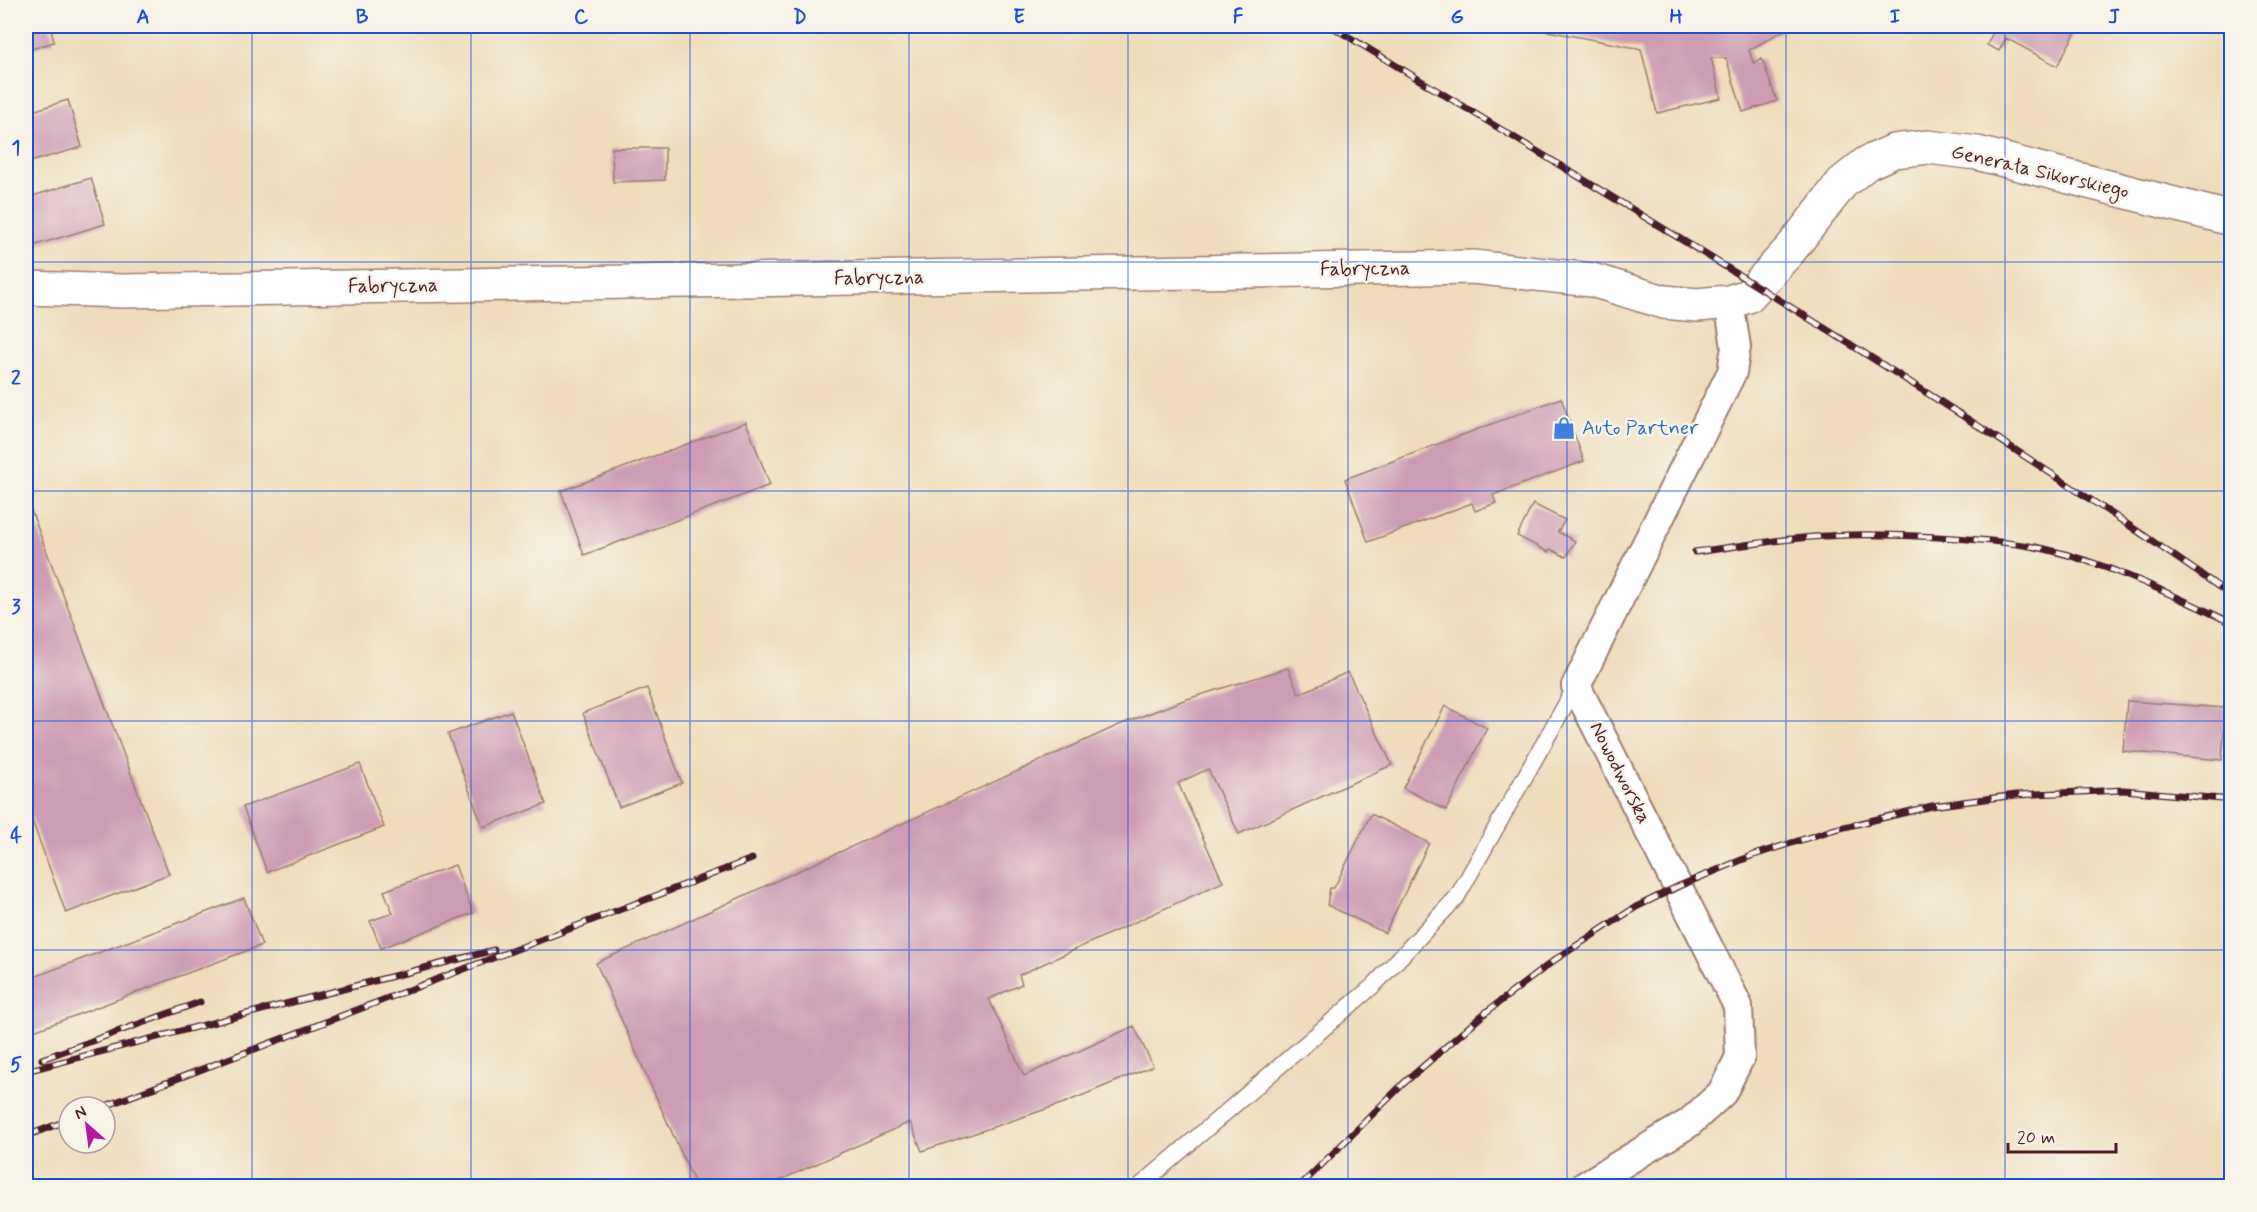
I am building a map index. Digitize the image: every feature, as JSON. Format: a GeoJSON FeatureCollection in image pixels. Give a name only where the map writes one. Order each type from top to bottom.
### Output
{"type":"FeatureCollection","features":[{"type":"Feature","properties":{"kind":"street","name":"Generała Sikorskiego"},"geometry":{"type":"LineString","coordinates":[[1729,302],[1753,292],[1790,250],[1842,183],[1867,163],[1894,151],[1928,147],[1977,153],[2232,219]]}},
{"type":"Feature","properties":{"kind":"street","name":"Fabryczna"},"geometry":{"type":"LineString","coordinates":[[26,288],[124,291],[1473,267],[1592,280],[1664,302],[1697,305],[1729,302]]}},
{"type":"Feature","properties":{"kind":"street"},"geometry":{"type":"LineString","coordinates":[[1576,686],[1732,372],[1736,347],[1729,302]]}},
{"type":"Feature","properties":{"kind":"street","name":"Nowodworska"},"geometry":{"type":"LineString","coordinates":[[1576,686],[1738,1006],[1740,1057],[1722,1093],[1689,1123],[1585,1186]]}},
{"type":"Feature","properties":{"kind":"lane"},"geometry":{"type":"LineString","coordinates":[[1140,1186],[1374,986],[1457,897],[1576,686]]}},
{"type":"Feature","properties":{"kind":"building"},"geometry":{"type":"Polygon","coordinates":[[[26,26],[50,26],[54,42],[26,51],[26,26]]]}},
{"type":"Feature","properties":{"kind":"building"},"geometry":{"type":"Polygon","coordinates":[[[1522,26],[1791,26],[1749,50],[1753,63],[1762,59],[1777,101],[1743,112],[1726,58],[1711,58],[1721,98],[1657,113],[1641,49],[1522,26]]]}},
{"type":"Feature","properties":{"kind":"building"},"geometry":{"type":"Polygon","coordinates":[[[1996,26],[2079,26],[2057,66],[2006,38],[1999,51],[1987,45],[1996,26]]]}},
{"type":"Feature","properties":{"kind":"building"},"geometry":{"type":"Polygon","coordinates":[[[68,100],[82,147],[26,163],[26,113],[68,100]]]}},
{"type":"Feature","properties":{"kind":"building"},"geometry":{"type":"Polygon","coordinates":[[[612,148],[665,148],[665,180],[613,182],[612,148]]]}},
{"type":"Feature","properties":{"kind":"building"},"geometry":{"type":"Polygon","coordinates":[[[91,178],[105,224],[26,248],[26,198],[91,178]]]}},
{"type":"Feature","properties":{"kind":"building"},"geometry":{"type":"Polygon","coordinates":[[[1561,398],[1584,461],[1493,495],[1496,503],[1475,511],[1472,503],[1368,542],[1345,479],[1561,398]]]}},
{"type":"Feature","properties":{"kind":"building"},"geometry":{"type":"Polygon","coordinates":[[[746,422],[770,485],[584,555],[561,491],[746,422]]]}},
{"type":"Feature","properties":{"kind":"building"},"geometry":{"type":"Polygon","coordinates":[[[26,497],[169,874],[66,913],[26,804],[26,497]]]}},
{"type":"Feature","properties":{"kind":"building"},"geometry":{"type":"Polygon","coordinates":[[[1533,504],[1565,520],[1558,532],[1575,541],[1566,557],[1550,549],[1548,552],[1517,536],[1533,504]]]}},
{"type":"Feature","properties":{"kind":"building"},"geometry":{"type":"Polygon","coordinates":[[[1288,668],[1299,694],[1348,672],[1392,765],[1239,834],[1208,769],[1178,783],[1223,882],[1019,975],[1022,984],[989,999],[1024,1076],[1134,1026],[1153,1066],[1064,1103],[922,1151],[910,1122],[767,1186],[696,1186],[596,963],[1119,725],[1184,700],[1288,668]]]}},
{"type":"Feature","properties":{"kind":"building"},"geometry":{"type":"Polygon","coordinates":[[[647,688],[682,783],[619,807],[583,713],[647,688]]]}},
{"type":"Feature","properties":{"kind":"building"},"geometry":{"type":"Polygon","coordinates":[[[2127,701],[2226,708],[2222,760],[2123,751],[2127,701]]]}},
{"type":"Feature","properties":{"kind":"building"},"geometry":{"type":"Polygon","coordinates":[[[1445,706],[1487,728],[1446,810],[1403,788],[1445,706]]]}},
{"type":"Feature","properties":{"kind":"building"},"geometry":{"type":"Polygon","coordinates":[[[511,711],[546,804],[483,827],[448,734],[511,711]]]}},
{"type":"Feature","properties":{"kind":"building"},"geometry":{"type":"Polygon","coordinates":[[[360,764],[384,827],[267,872],[243,807],[360,764]]]}},
{"type":"Feature","properties":{"kind":"building"},"geometry":{"type":"Polygon","coordinates":[[[1371,814],[1429,843],[1385,933],[1327,905],[1330,888],[1334,888],[1371,814]]]}},
{"type":"Feature","properties":{"kind":"building"},"geometry":{"type":"Polygon","coordinates":[[[455,865],[473,913],[381,948],[370,921],[393,913],[384,891],[455,865]]]}},
{"type":"Feature","properties":{"kind":"building"},"geometry":{"type":"Polygon","coordinates":[[[244,898],[262,945],[26,1034],[26,980],[244,898]]]}},
{"type":"Feature","properties":{"kind":"railway"},"geometry":{"type":"LineString","coordinates":[[1331,26],[1786,304],[2011,447],[2232,596]]}},
{"type":"Feature","properties":{"kind":"railway"},"geometry":{"type":"LineString","coordinates":[[1695,552],[1792,539],[1850,535],[1889,535],[2012,543],[2045,549],[2093,563],[2140,581],[2232,623]]}},
{"type":"Feature","properties":{"kind":"railway"},"geometry":{"type":"LineString","coordinates":[[1300,1186],[1404,1083],[1485,1013],[1556,959],[1636,907],[1751,856],[1832,830],[1932,806],[2016,795],[2124,790],[2232,800]]}},
{"type":"Feature","properties":{"kind":"railway"},"geometry":{"type":"LineString","coordinates":[[117,1102],[752,859]]}},
{"type":"Feature","properties":{"kind":"railway"},"geometry":{"type":"LineString","coordinates":[[26,1071],[494,950]]}},
{"type":"Feature","properties":{"kind":"railway"},"geometry":{"type":"LineString","coordinates":[[42,1059],[200,1002]]}},
{"type":"Feature","properties":{"kind":"railway"},"geometry":{"type":"LineString","coordinates":[[26,1136],[57,1124]]}},
{"type":"Feature","properties":{"kind":"place","name":"Auto Partner"},"geometry":{"type":"Point","coordinates":[1564,428]}}]}
